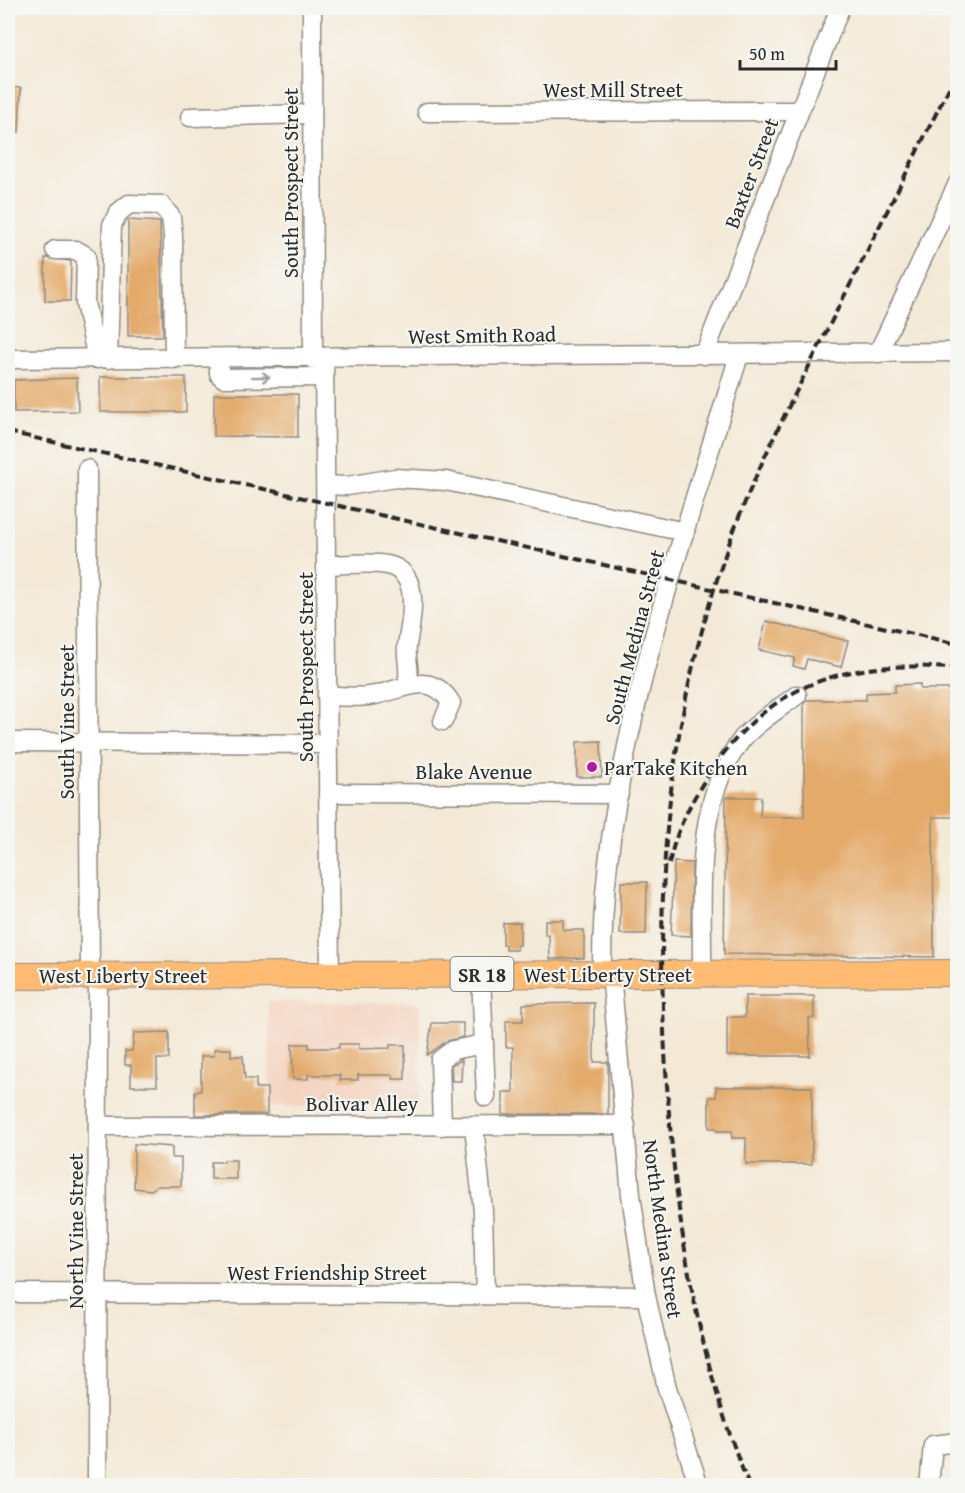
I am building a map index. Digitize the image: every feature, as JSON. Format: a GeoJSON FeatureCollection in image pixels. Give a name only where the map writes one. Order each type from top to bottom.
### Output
{"type":"FeatureCollection","features":[{"type":"Feature","properties":{"kind":"highway","name":"West Liberty Street"},"geometry":{"type":"LineString","coordinates":[[8,976],[957,973]]}},
{"type":"Feature","properties":{"kind":"street","name":"South Prospect Street"},"geometry":{"type":"LineString","coordinates":[[312,8],[312,114],[319,368],[325,435],[326,485],[330,975]]}},
{"type":"Feature","properties":{"kind":"street","name":"Baxter Street"},"geometry":{"type":"LineString","coordinates":[[704,355],[840,8]]}},
{"type":"Feature","properties":{"kind":"street","name":"West Mill Street"},"geometry":{"type":"LineString","coordinates":[[427,112],[799,111]]}},
{"type":"Feature","properties":{"kind":"street"},"geometry":{"type":"LineString","coordinates":[[190,117],[312,114]]}},
{"type":"Feature","properties":{"kind":"street"},"geometry":{"type":"LineString","coordinates":[[878,353],[957,183]]}},
{"type":"Feature","properties":{"kind":"street"},"geometry":{"type":"LineString","coordinates":[[103,359],[112,225],[118,213],[129,204],[162,205],[171,217],[174,359]]}},
{"type":"Feature","properties":{"kind":"street"},"geometry":{"type":"LineString","coordinates":[[55,250],[76,250],[86,256],[85,303],[103,359]]}},
{"type":"Feature","properties":{"kind":"street","name":"West Smith Road"},"geometry":{"type":"LineString","coordinates":[[8,359],[219,359],[319,368],[739,354],[957,352]]}},
{"type":"Feature","properties":{"kind":"street","name":"South Medina Street"},"geometry":{"type":"LineString","coordinates":[[607,973],[602,920],[619,794],[650,660],[685,532],[739,354]]}},
{"type":"Feature","properties":{"kind":"street","name":"South Vine Street"},"geometry":{"type":"LineString","coordinates":[[87,469],[94,976]]}},
{"type":"Feature","properties":{"kind":"street"},"geometry":{"type":"LineString","coordinates":[[326,485],[347,486],[395,478],[446,481],[685,532]]}},
{"type":"Feature","properties":{"kind":"street"},"geometry":{"type":"LineString","coordinates":[[327,565],[388,565],[407,579],[412,597],[412,623],[406,648],[409,679],[406,686]]}},
{"type":"Feature","properties":{"kind":"street"},"geometry":{"type":"LineString","coordinates":[[327,695],[374,695],[406,686],[431,685],[442,689],[451,704],[443,721]]}},
{"type":"Feature","properties":{"kind":"street"},"geometry":{"type":"LineString","coordinates":[[702,974],[706,823],[712,797],[728,762],[744,737],[797,695]]}},
{"type":"Feature","properties":{"kind":"street"},"geometry":{"type":"LineString","coordinates":[[8,742],[327,744]]}},
{"type":"Feature","properties":{"kind":"street","name":"Blake Avenue"},"geometry":{"type":"LineString","coordinates":[[328,793],[619,794]]}},
{"type":"Feature","properties":{"kind":"street","name":"North Medina Street"},"geometry":{"type":"LineString","coordinates":[[607,973],[646,1296],[668,1388],[699,1485]]}},
{"type":"Feature","properties":{"kind":"street"},"geometry":{"type":"LineString","coordinates":[[481,974],[486,1096]]}},
{"type":"Feature","properties":{"kind":"street","name":"North Vine Street"},"geometry":{"type":"LineString","coordinates":[[94,976],[98,1126],[97,1485]]}},
{"type":"Feature","properties":{"kind":"street"},"geometry":{"type":"LineString","coordinates":[[442,1126],[440,1060],[453,1050],[484,1044]]}},
{"type":"Feature","properties":{"kind":"street","name":"Bolivar Alley"},"geometry":{"type":"LineString","coordinates":[[98,1126],[627,1125]]}},
{"type":"Feature","properties":{"kind":"street"},"geometry":{"type":"LineString","coordinates":[[474,1126],[483,1211],[485,1295]]}},
{"type":"Feature","properties":{"kind":"street","name":"West Friendship Street"},"geometry":{"type":"LineString","coordinates":[[8,1293],[646,1296]]}},
{"type":"Feature","properties":{"kind":"street"},"geometry":{"type":"LineString","coordinates":[[929,1485],[933,1445],[957,1442]]}},
{"type":"Feature","properties":{"kind":"shaded area"},"geometry":{"type":"Polygon","coordinates":[[[268,1002],[420,1003],[419,1105],[270,1106],[268,1002]]]}},
{"type":"Feature","properties":{"kind":"building"},"geometry":{"type":"Polygon","coordinates":[[[8,87],[21,88],[19,132],[8,131],[8,87]]]}},
{"type":"Feature","properties":{"kind":"building"},"geometry":{"type":"Polygon","coordinates":[[[128,220],[160,222],[163,336],[128,336],[128,220]]]}},
{"type":"Feature","properties":{"kind":"building"},"geometry":{"type":"Polygon","coordinates":[[[45,258],[71,261],[70,301],[45,301],[45,258]]]}},
{"type":"Feature","properties":{"kind":"building"},"geometry":{"type":"Polygon","coordinates":[[[100,377],[186,377],[186,412],[100,412],[100,377]]]}},
{"type":"Feature","properties":{"kind":"building"},"geometry":{"type":"Polygon","coordinates":[[[77,378],[78,411],[14,412],[14,380],[77,378]]]}},
{"type":"Feature","properties":{"kind":"building"},"geometry":{"type":"Polygon","coordinates":[[[214,394],[298,394],[298,437],[214,436],[214,394]]]}},
{"type":"Feature","properties":{"kind":"building"},"geometry":{"type":"Polygon","coordinates":[[[766,621],[848,641],[841,667],[807,659],[804,669],[793,666],[795,658],[759,650],[766,621]]]}},
{"type":"Feature","properties":{"kind":"building"},"geometry":{"type":"Polygon","coordinates":[[[920,684],[920,689],[957,689],[957,817],[933,817],[934,957],[724,954],[726,797],[761,797],[760,817],[804,817],[804,703],[807,700],[866,700],[866,693],[895,692],[895,685],[920,684]]]}},
{"type":"Feature","properties":{"kind":"building"},"geometry":{"type":"Polygon","coordinates":[[[601,741],[602,777],[577,777],[577,742],[601,741]]]}},
{"type":"Feature","properties":{"kind":"building"},"geometry":{"type":"Polygon","coordinates":[[[674,862],[692,863],[691,936],[671,935],[674,862]]]}},
{"type":"Feature","properties":{"kind":"building"},"geometry":{"type":"Polygon","coordinates":[[[621,882],[647,882],[646,934],[620,934],[621,882]]]}},
{"type":"Feature","properties":{"kind":"building"},"geometry":{"type":"Polygon","coordinates":[[[545,920],[563,920],[563,930],[584,930],[584,958],[550,959],[549,935],[545,935],[545,920]]]}},
{"type":"Feature","properties":{"kind":"building"},"geometry":{"type":"Polygon","coordinates":[[[520,922],[520,945],[517,945],[517,950],[506,950],[506,945],[503,945],[503,923],[520,922]]]}},
{"type":"Feature","properties":{"kind":"building"},"geometry":{"type":"Polygon","coordinates":[[[745,996],[814,996],[814,1018],[809,1018],[810,1056],[727,1056],[727,1017],[745,1017],[745,996]]]}},
{"type":"Feature","properties":{"kind":"building"},"geometry":{"type":"Polygon","coordinates":[[[594,1003],[594,1062],[608,1062],[608,1114],[503,1114],[503,1092],[513,1092],[513,1047],[506,1047],[506,1021],[523,1021],[523,1004],[594,1003]]]}},
{"type":"Feature","properties":{"kind":"building"},"geometry":{"type":"Polygon","coordinates":[[[432,1023],[463,1023],[463,1037],[447,1041],[427,1055],[432,1023]]]}},
{"type":"Feature","properties":{"kind":"building"},"geometry":{"type":"Polygon","coordinates":[[[169,1032],[169,1059],[157,1059],[157,1086],[131,1086],[131,1065],[125,1065],[125,1051],[132,1051],[134,1033],[169,1032]]]}},
{"type":"Feature","properties":{"kind":"building"},"geometry":{"type":"Polygon","coordinates":[[[292,1044],[309,1044],[309,1048],[339,1048],[339,1044],[359,1044],[359,1049],[405,1045],[405,1079],[393,1079],[393,1075],[358,1075],[358,1080],[340,1080],[340,1075],[308,1075],[308,1079],[293,1079],[292,1044]]]}},
{"type":"Feature","properties":{"kind":"building"},"geometry":{"type":"Polygon","coordinates":[[[214,1049],[231,1049],[231,1056],[243,1056],[245,1079],[256,1079],[256,1088],[267,1088],[267,1114],[195,1115],[195,1091],[201,1091],[201,1056],[214,1056],[214,1049]]]}},
{"type":"Feature","properties":{"kind":"building"},"geometry":{"type":"Polygon","coordinates":[[[462,1060],[461,1081],[452,1081],[451,1065],[462,1060]]]}},
{"type":"Feature","properties":{"kind":"building"},"geometry":{"type":"Polygon","coordinates":[[[716,1087],[812,1087],[812,1164],[746,1164],[746,1138],[732,1138],[732,1131],[716,1131],[716,1128],[709,1128],[709,1097],[716,1097],[716,1087]]]}},
{"type":"Feature","properties":{"kind":"building"},"geometry":{"type":"Polygon","coordinates":[[[134,1144],[172,1147],[172,1158],[181,1158],[181,1186],[157,1186],[151,1190],[134,1188],[134,1144]]]}},
{"type":"Feature","properties":{"kind":"building"},"geometry":{"type":"Polygon","coordinates":[[[224,1160],[236,1160],[236,1179],[211,1179],[211,1162],[224,1162],[224,1160]]]}},
{"type":"Feature","properties":{"kind":"railway"},"geometry":{"type":"LineString","coordinates":[[749,1486],[731,1437],[703,1339],[683,1239],[671,1137],[663,1013],[662,944],[669,810],[678,743],[690,677],[708,610],[730,541],[751,487],[788,408],[958,70]]}},
{"type":"Feature","properties":{"kind":"railway"},"geometry":{"type":"LineString","coordinates":[[8,432],[958,644]]}},
{"type":"Feature","properties":{"kind":"railway"},"geometry":{"type":"LineString","coordinates":[[669,864],[685,816],[710,772],[734,741],[760,716],[788,696],[817,682],[849,672],[919,666],[958,669]]}},
{"type":"Feature","properties":{"kind":"place","name":"ParTake Kitchen"},"geometry":{"type":"Point","coordinates":[592,767]}}]}
